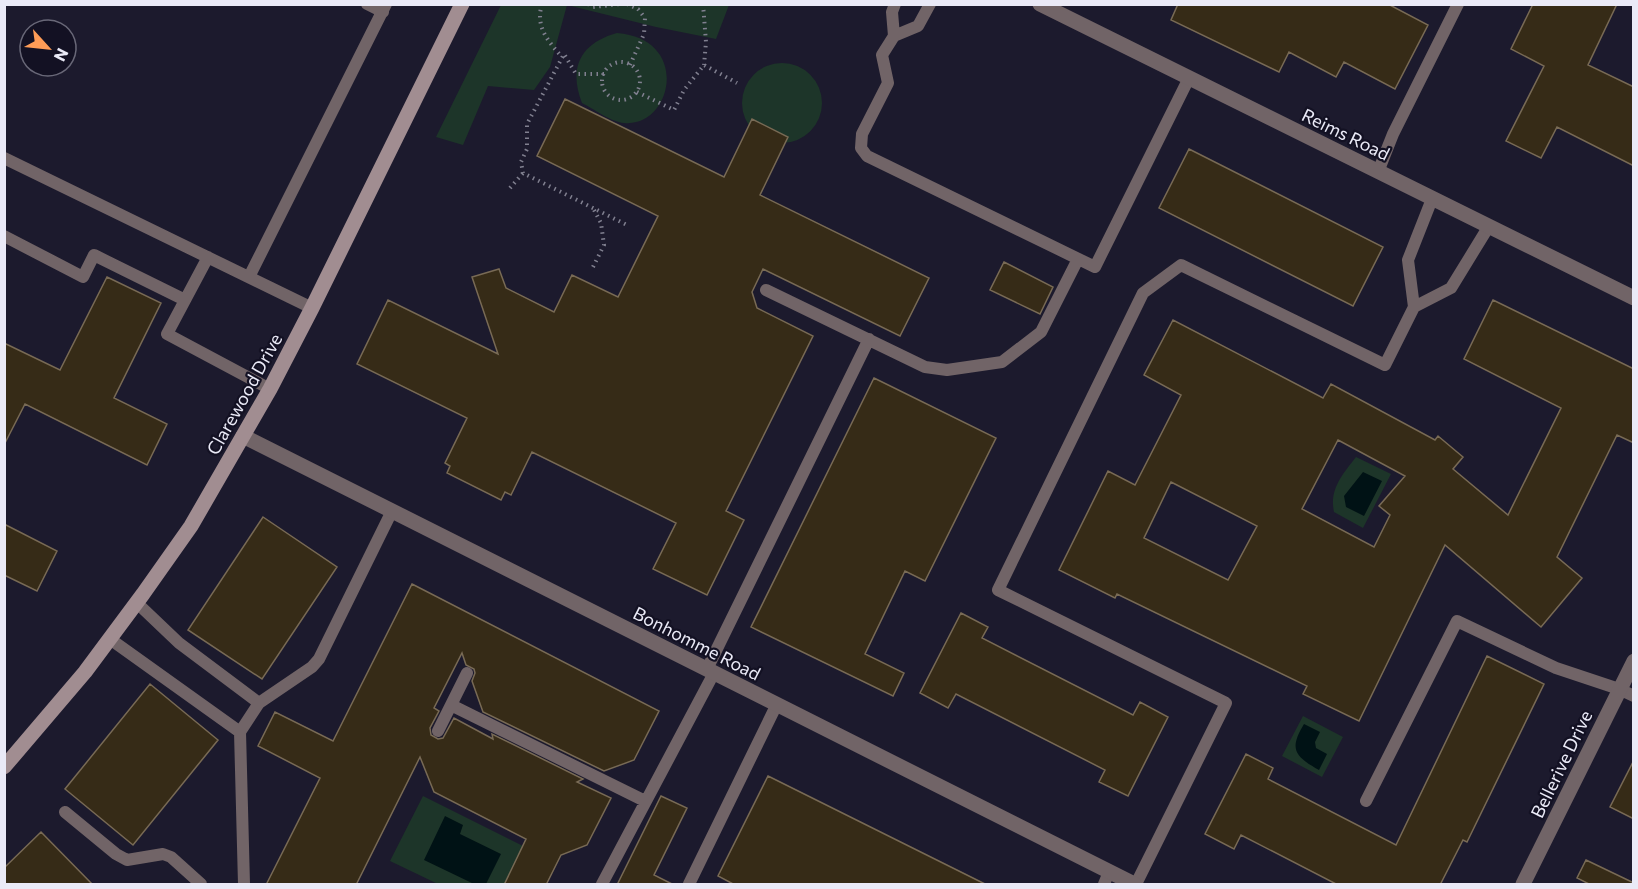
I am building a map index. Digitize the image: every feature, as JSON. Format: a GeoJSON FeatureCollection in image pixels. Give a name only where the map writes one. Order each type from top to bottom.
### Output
{"type":"FeatureCollection","features":[{"type":"Feature","properties":{"kind":"street","name":"Clarewood Drive"},"geometry":{"type":"LineString","coordinates":[[4,767],[69,692],[137,603],[191,526],[270,389],[462,4]]}},
{"type":"Feature","properties":{"kind":"street","name":"Reims Road"},"geometry":{"type":"LineString","coordinates":[[1040,4],[1634,298]]}},
{"type":"Feature","properties":{"kind":"street","name":"Bonhomme Road"},"geometry":{"type":"LineString","coordinates":[[243,436],[710,671],[1107,878],[1135,885]]}},
{"type":"Feature","properties":{"kind":"street","name":"Bellerive Drive"},"geometry":{"type":"LineString","coordinates":[[1523,885],[1634,661]]}},
{"type":"Feature","properties":{"kind":"lane"},"geometry":{"type":"LineString","coordinates":[[249,277],[384,8],[367,4]]}},
{"type":"Feature","properties":{"kind":"lane"},"geometry":{"type":"LineString","coordinates":[[894,36],[892,12],[895,4]]}},
{"type":"Feature","properties":{"kind":"lane"},"geometry":{"type":"LineString","coordinates":[[930,4],[918,26],[894,36],[882,55],[888,83],[862,134],[861,148],[867,156],[1095,267],[1189,78]]}},
{"type":"Feature","properties":{"kind":"lane"},"geometry":{"type":"LineString","coordinates":[[1378,172],[1393,134],[1458,4]]}},
{"type":"Feature","properties":{"kind":"lane"},"geometry":{"type":"LineString","coordinates":[[4,159],[312,308]]}},
{"type":"Feature","properties":{"kind":"lane"},"geometry":{"type":"LineString","coordinates":[[1135,885],[1226,703],[998,590],[1143,293],[1181,266],[1385,365],[1414,307],[1408,260],[1432,199]]}},
{"type":"Feature","properties":{"kind":"lane"},"geometry":{"type":"LineString","coordinates":[[1414,307],[1451,288],[1489,226]]}},
{"type":"Feature","properties":{"kind":"lane"},"geometry":{"type":"LineString","coordinates":[[4,236],[84,277],[94,255],[185,300]]}},
{"type":"Feature","properties":{"kind":"lane"},"geometry":{"type":"LineString","coordinates":[[208,257],[167,334],[270,389]]}},
{"type":"Feature","properties":{"kind":"lane"},"geometry":{"type":"LineString","coordinates":[[766,290],[925,367],[947,370],[1002,362],[1041,332],[1078,259]]}},
{"type":"Feature","properties":{"kind":"lane"},"geometry":{"type":"LineString","coordinates":[[602,885],[645,801],[669,761],[869,339]]}},
{"type":"Feature","properties":{"kind":"lane"},"geometry":{"type":"LineString","coordinates":[[244,885],[240,732],[259,703],[312,667],[319,659],[392,511]]}},
{"type":"Feature","properties":{"kind":"lane"},"geometry":{"type":"LineString","coordinates":[[137,603],[179,643],[259,703]]}},
{"type":"Feature","properties":{"kind":"lane"},"geometry":{"type":"LineString","coordinates":[[1366,801],[1457,621],[1556,668],[1634,696]]}},
{"type":"Feature","properties":{"kind":"lane"},"geometry":{"type":"LineString","coordinates":[[110,639],[240,732]]}},
{"type":"Feature","properties":{"kind":"lane"},"geometry":{"type":"LineString","coordinates":[[438,730],[467,673]]}},
{"type":"Feature","properties":{"kind":"lane"},"geometry":{"type":"LineString","coordinates":[[451,705],[645,801]]}},
{"type":"Feature","properties":{"kind":"lane"},"geometry":{"type":"LineString","coordinates":[[689,885],[776,705]]}},
{"type":"Feature","properties":{"kind":"lane"},"geometry":{"type":"LineString","coordinates":[[65,812],[116,854],[127,860],[163,854],[171,857],[201,885]]}},
{"type":"Feature","properties":{"kind":"path"},"geometry":{"type":"LineString","coordinates":[[542,4],[540,23],[546,39],[562,57]]}},
{"type":"Feature","properties":{"kind":"path"},"geometry":{"type":"LineString","coordinates":[[588,4],[593,7],[620,4]]}},
{"type":"Feature","properties":{"kind":"path"},"geometry":{"type":"LineString","coordinates":[[627,4],[638,9],[645,18],[644,34],[630,65]]}},
{"type":"Feature","properties":{"kind":"path"},"geometry":{"type":"LineString","coordinates":[[637,92],[674,110],[684,90],[704,66],[705,4]]}},
{"type":"Feature","properties":{"kind":"path"},"geometry":{"type":"LineString","coordinates":[[523,173],[521,162],[527,149],[527,124],[564,54],[576,74],[604,74]]}},
{"type":"Feature","properties":{"kind":"path"},"geometry":{"type":"LineString","coordinates":[[618,63],[630,65],[638,73],[640,79],[637,92],[628,99],[622,100],[610,96],[603,86],[604,74],[612,65],[618,63]]}},
{"type":"Feature","properties":{"kind":"path"},"geometry":{"type":"LineString","coordinates":[[704,66],[737,83]]}},
{"type":"Feature","properties":{"kind":"path"},"geometry":{"type":"LineString","coordinates":[[510,188],[523,173]]}},
{"type":"Feature","properties":{"kind":"path"},"geometry":{"type":"LineString","coordinates":[[523,173],[629,226]]}},
{"type":"Feature","properties":{"kind":"path"},"geometry":{"type":"LineString","coordinates":[[593,208],[601,223],[604,245],[593,267]]}},
{"type":"Feature","properties":{"kind":"green space"},"geometry":{"type":"Polygon","coordinates":[[[501,4],[729,5],[716,39],[567,5],[550,67],[534,90],[488,86],[463,145],[436,137],[501,4]]]}},
{"type":"Feature","properties":{"kind":"green space"},"geometry":{"type":"Polygon","coordinates":[[[617,33],[641,39],[656,50],[665,65],[667,82],[663,98],[654,112],[641,121],[624,123],[608,118],[582,103],[578,90],[577,68],[586,50],[594,43],[617,33]]]}},
{"type":"Feature","properties":{"kind":"green space"},"geometry":{"type":"Polygon","coordinates":[[[782,63],[797,66],[810,75],[819,88],[822,103],[819,118],[810,131],[797,140],[782,143],[767,140],[754,131],[745,118],[742,103],[745,88],[754,75],[767,66],[782,63]]]}},
{"type":"Feature","properties":{"kind":"green space"},"geometry":{"type":"Polygon","coordinates":[[[1356,457],[1391,474],[1363,528],[1334,512],[1333,504],[1338,482],[1356,457]]]}},
{"type":"Feature","properties":{"kind":"green space"},"geometry":{"type":"Polygon","coordinates":[[[1303,716],[1343,737],[1322,777],[1282,756],[1303,716]]]}},
{"type":"Feature","properties":{"kind":"green space"},"geometry":{"type":"Polygon","coordinates":[[[423,796],[545,857],[540,869],[551,875],[546,884],[438,884],[390,861],[423,796]]]}},
{"type":"Feature","properties":{"kind":"shaded area"},"geometry":{"type":"Polygon","coordinates":[[[1363,472],[1382,481],[1364,516],[1346,507],[1344,496],[1363,472]]]}},
{"type":"Feature","properties":{"kind":"shaded area"},"geometry":{"type":"Polygon","coordinates":[[[1304,724],[1320,732],[1315,742],[1316,748],[1327,754],[1319,770],[1299,756],[1296,751],[1296,740],[1304,724]]]}},
{"type":"Feature","properties":{"kind":"shaded area"},"geometry":{"type":"Polygon","coordinates":[[[445,816],[463,825],[460,834],[501,854],[486,884],[474,884],[424,860],[445,816]]]}},
{"type":"Feature","properties":{"kind":"building"},"geometry":{"type":"Polygon","coordinates":[[[1178,4],[1388,4],[1428,25],[1395,89],[1344,62],[1336,77],[1289,52],[1279,72],[1171,20],[1178,4]]]}},
{"type":"Feature","properties":{"kind":"building"},"geometry":{"type":"Polygon","coordinates":[[[1533,4],[1617,4],[1588,65],[1634,87],[1634,166],[1557,127],[1541,158],[1506,141],[1544,66],[1511,49],[1533,4]]]}},
{"type":"Feature","properties":{"kind":"building"},"geometry":{"type":"Polygon","coordinates":[[[565,99],[724,177],[752,119],[788,137],[760,195],[929,278],[900,336],[763,269],[752,292],[757,308],[813,336],[726,511],[744,520],[707,595],[653,569],[676,523],[532,452],[511,495],[505,492],[501,500],[447,473],[450,466],[445,463],[467,418],[357,364],[388,300],[498,354],[472,277],[499,269],[506,288],[554,312],[572,275],[618,297],[658,216],[537,156],[565,99]]]}},
{"type":"Feature","properties":{"kind":"building"},"geometry":{"type":"Polygon","coordinates":[[[1189,149],[1383,247],[1353,306],[1159,208],[1189,149]]]}},
{"type":"Feature","properties":{"kind":"building"},"geometry":{"type":"Polygon","coordinates":[[[1004,262],[1053,287],[1040,314],[990,290],[1004,262]]]}},
{"type":"Feature","properties":{"kind":"building"},"geometry":{"type":"Polygon","coordinates":[[[107,277],[161,303],[114,398],[167,424],[147,465],[25,404],[4,445],[4,343],[60,370],[107,277]]]}},
{"type":"Feature","properties":{"kind":"building"},"geometry":{"type":"Polygon","coordinates":[[[1493,300],[1634,369],[1634,443],[1617,435],[1557,557],[1582,578],[1541,627],[1445,545],[1359,721],[1303,694],[1307,686],[1117,594],[1115,598],[1059,570],[1108,471],[1135,485],[1181,395],[1144,375],[1173,320],[1323,398],[1331,384],[1435,440],[1438,436],[1463,457],[1453,469],[1508,515],[1561,408],[1464,359],[1493,300]],[[1338,440],[1302,509],[1374,547],[1390,515],[1379,506],[1405,476],[1338,440]],[[1171,482],[1144,538],[1228,580],[1257,526],[1171,482]]]}},
{"type":"Feature","properties":{"kind":"building"},"geometry":{"type":"Polygon","coordinates":[[[874,378],[996,438],[925,581],[905,571],[865,654],[904,673],[893,696],[751,627],[874,378]]]}},
{"type":"Feature","properties":{"kind":"building"},"geometry":{"type":"Polygon","coordinates":[[[263,517],[337,567],[262,679],[188,630],[263,517]]]}},
{"type":"Feature","properties":{"kind":"building"},"geometry":{"type":"Polygon","coordinates":[[[4,524],[57,551],[37,591],[4,575],[4,524]]]}},
{"type":"Feature","properties":{"kind":"building"},"geometry":{"type":"Polygon","coordinates":[[[412,584],[659,711],[634,760],[604,771],[483,712],[472,681],[474,669],[466,665],[462,653],[434,708],[439,711],[430,728],[431,735],[438,739],[443,738],[454,718],[493,739],[492,734],[583,779],[577,782],[611,798],[587,845],[561,855],[546,885],[504,885],[526,839],[434,792],[420,757],[356,885],[266,885],[320,778],[258,746],[275,712],[333,741],[412,584]]]}},
{"type":"Feature","properties":{"kind":"building"},"geometry":{"type":"Polygon","coordinates":[[[961,613],[988,627],[982,638],[1133,715],[1140,702],[1168,717],[1128,796],[1099,782],[1105,770],[956,694],[948,708],[920,693],[961,613]]]}},
{"type":"Feature","properties":{"kind":"building"},"geometry":{"type":"Polygon","coordinates":[[[1487,656],[1544,684],[1467,842],[1463,840],[1440,885],[1338,885],[1241,835],[1234,849],[1205,834],[1246,754],[1273,768],[1268,779],[1396,845],[1487,656]]]}},
{"type":"Feature","properties":{"kind":"building"},"geometry":{"type":"Polygon","coordinates":[[[150,684],[218,740],[133,845],[65,789],[150,684]]]}},
{"type":"Feature","properties":{"kind":"building"},"geometry":{"type":"Polygon","coordinates":[[[1634,760],[1634,819],[1610,807],[1634,760]]]}},
{"type":"Feature","properties":{"kind":"building"},"geometry":{"type":"Polygon","coordinates":[[[768,776],[987,885],[735,885],[718,876],[768,776]]]}},
{"type":"Feature","properties":{"kind":"building"},"geometry":{"type":"Polygon","coordinates":[[[661,796],[687,808],[654,875],[674,885],[617,885],[661,796]]]}},
{"type":"Feature","properties":{"kind":"building"},"geometry":{"type":"Polygon","coordinates":[[[41,832],[93,885],[4,885],[4,868],[41,832]]]}},
{"type":"Feature","properties":{"kind":"building"},"geometry":{"type":"Polygon","coordinates":[[[1586,860],[1634,885],[1591,885],[1577,878],[1586,860]]]}}]}
